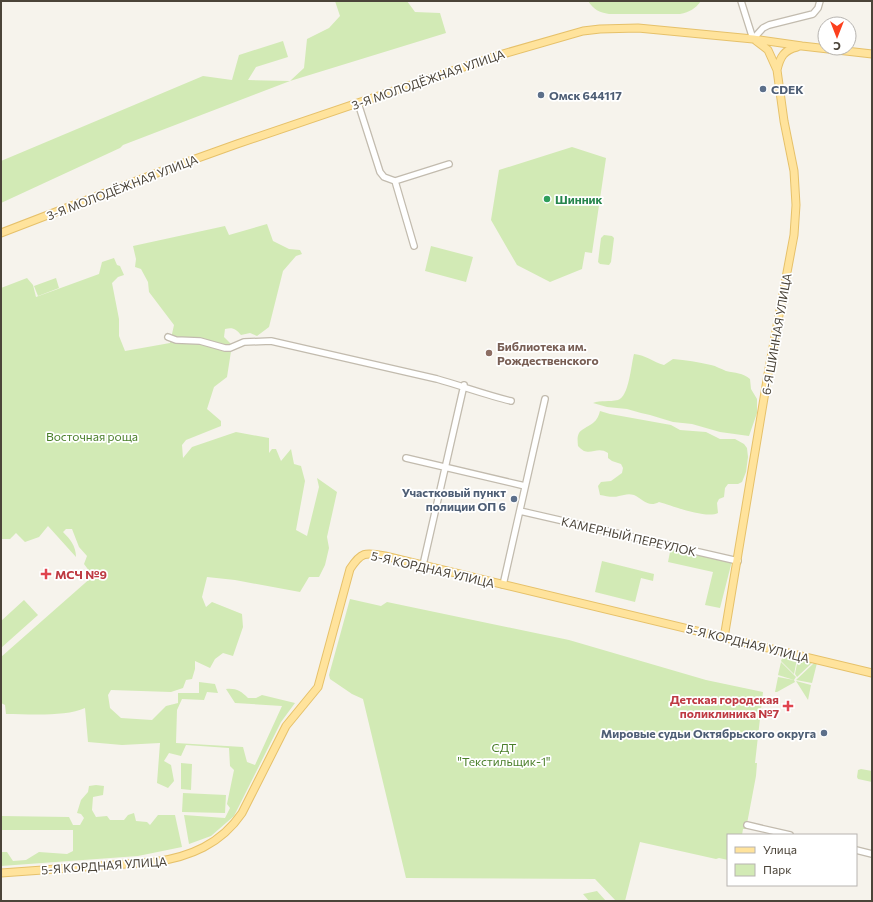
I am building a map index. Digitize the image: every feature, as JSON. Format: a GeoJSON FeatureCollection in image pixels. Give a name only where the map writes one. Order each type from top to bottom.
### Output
{"type":"FeatureCollection","features":[{"type":"Feature","properties":{"kind":"main road","name":"3-Я МОЛОДЁЖНАЯ УЛИЦА"},"geometry":{"type":"LineString","coordinates":[[1,233],[170,168],[496,56],[583,31],[638,28],[753,39],[872,54]]}},
{"type":"Feature","properties":{"kind":"main road","name":"6-Я ШИННАЯ УЛИЦА"},"geometry":{"type":"LineString","coordinates":[[724,638],[796,217],[794,171],[784,120],[777,70],[768,50],[753,39]]}},
{"type":"Feature","properties":{"kind":"main road"},"geometry":{"type":"LineString","coordinates":[[777,70],[782,54],[790,49],[802,46]]}},
{"type":"Feature","properties":{"kind":"main road","name":"5-Я КОРДНАЯ УЛИЦА"},"geometry":{"type":"LineString","coordinates":[[1,873],[170,860],[193,852],[216,840],[227,832],[242,813],[286,726],[318,687],[350,569],[362,554],[374,554],[423,565],[872,673]]}},
{"type":"Feature","properties":{"kind":"street"},"geometry":{"type":"LineString","coordinates":[[740,1],[753,39],[763,28],[769,25],[813,14],[818,8],[820,1]]}},
{"type":"Feature","properties":{"kind":"street"},"geometry":{"type":"LineString","coordinates":[[358,103],[380,172],[384,177],[395,181],[449,164]]}},
{"type":"Feature","properties":{"kind":"street"},"geometry":{"type":"LineString","coordinates":[[395,181],[414,246]]}},
{"type":"Feature","properties":{"kind":"street"},"geometry":{"type":"LineString","coordinates":[[168,337],[176,340],[200,341],[225,348],[230,348],[244,342],[271,341],[464,386],[484,394],[511,401]]}},
{"type":"Feature","properties":{"kind":"street"},"geometry":{"type":"LineString","coordinates":[[423,565],[464,386]]}},
{"type":"Feature","properties":{"kind":"street"},"geometry":{"type":"LineString","coordinates":[[503,584],[545,399]]}},
{"type":"Feature","properties":{"kind":"street"},"geometry":{"type":"LineString","coordinates":[[406,458],[525,486]]}},
{"type":"Feature","properties":{"kind":"street","name":"КАМЕРНЫЙ ПЕРЕУЛОК"},"geometry":{"type":"LineString","coordinates":[[520,511],[738,561]]}},
{"type":"Feature","properties":{"kind":"street"},"geometry":{"type":"LineString","coordinates":[[747,825],[786,834]]}},
{"type":"Feature","properties":{"kind":"street"},"geometry":{"type":"LineString","coordinates":[[857,850],[872,854]]}},
{"type":"Feature","properties":{"kind":"green space"},"geometry":{"type":"Polygon","coordinates":[[[335,1],[407,1],[415,12],[440,13],[446,33],[290,81],[304,68],[307,39],[329,28],[340,16],[335,1]]]}},
{"type":"Feature","properties":{"kind":"green space"},"geometry":{"type":"Polygon","coordinates":[[[588,1],[701,1],[692,10],[680,14],[609,14],[592,7],[588,1]]]}},
{"type":"Feature","properties":{"kind":"green space"},"geometry":{"type":"Polygon","coordinates":[[[283,41],[288,57],[256,67],[248,80],[290,81],[123,145],[120,148],[1,203],[1,161],[203,76],[232,80],[239,55],[283,41]]]}},
{"type":"Feature","properties":{"kind":"green space","name":"Шинник"},"geometry":{"type":"Polygon","coordinates":[[[572,147],[606,158],[592,253],[585,252],[582,269],[550,282],[517,265],[491,220],[499,170],[572,147]]]}},
{"type":"Feature","properties":{"kind":"green space","name":"Восточная роща"},"geometry":{"type":"Polygon","coordinates":[[[267,224],[273,241],[289,249],[300,250],[302,254],[296,256],[283,271],[269,327],[257,336],[250,333],[241,335],[234,329],[225,329],[224,337],[232,345],[227,377],[214,387],[207,409],[221,421],[221,426],[186,440],[182,445],[183,458],[192,447],[236,432],[269,438],[269,453],[272,449],[276,449],[281,461],[291,449],[294,464],[301,466],[305,481],[296,530],[307,536],[319,487],[317,478],[337,492],[327,537],[329,548],[325,565],[319,577],[309,577],[300,592],[235,580],[207,577],[202,597],[206,607],[212,602],[242,614],[243,627],[233,656],[223,653],[215,659],[210,668],[195,661],[195,669],[192,679],[186,680],[183,688],[171,692],[111,690],[108,695],[110,708],[121,718],[152,720],[166,706],[178,703],[178,693],[199,693],[199,682],[215,684],[218,693],[207,692],[204,700],[182,699],[177,710],[176,743],[243,747],[247,762],[255,765],[282,706],[235,703],[226,689],[238,690],[248,698],[256,698],[262,695],[295,703],[281,722],[234,816],[211,836],[189,844],[184,815],[225,818],[230,808],[227,804],[234,770],[230,766],[229,748],[186,745],[181,756],[169,753],[164,761],[171,765],[174,781],[168,788],[157,783],[160,743],[122,745],[88,742],[85,708],[68,713],[57,714],[6,714],[5,705],[1,703],[1,657],[93,576],[84,564],[87,556],[79,547],[72,529],[66,529],[63,532],[72,543],[75,549],[76,557],[48,526],[39,537],[25,542],[16,533],[10,539],[1,539],[1,288],[27,278],[33,285],[36,297],[99,274],[102,262],[114,258],[124,275],[118,277],[112,283],[119,319],[119,336],[125,351],[170,343],[174,325],[149,292],[148,282],[141,269],[135,267],[136,259],[133,246],[225,226],[229,235],[267,224]]]}},
{"type":"Feature","properties":{"kind":"green space"},"geometry":{"type":"Polygon","coordinates":[[[604,235],[612,236],[614,238],[611,262],[609,265],[600,264],[598,262],[601,238],[604,235]]]}},
{"type":"Feature","properties":{"kind":"green space"},"geometry":{"type":"Polygon","coordinates":[[[431,246],[473,257],[466,282],[425,271],[431,246]]]}},
{"type":"Feature","properties":{"kind":"green space"},"geometry":{"type":"Polygon","coordinates":[[[56,278],[59,288],[38,296],[34,286],[56,278]]]}},
{"type":"Feature","properties":{"kind":"green space"},"geometry":{"type":"Polygon","coordinates":[[[634,354],[664,365],[673,359],[713,365],[750,379],[751,389],[757,399],[757,413],[749,436],[720,432],[692,424],[673,422],[627,409],[607,407],[593,403],[618,400],[622,398],[629,380],[634,354]]]}},
{"type":"Feature","properties":{"kind":"green space"},"geometry":{"type":"Polygon","coordinates":[[[600,411],[671,425],[680,430],[706,432],[720,439],[735,439],[744,444],[747,448],[748,457],[746,472],[742,482],[738,484],[728,484],[725,488],[724,497],[719,499],[717,503],[718,513],[713,514],[689,511],[659,502],[652,504],[632,494],[614,497],[600,495],[598,486],[601,482],[611,481],[622,473],[623,468],[621,464],[608,458],[608,453],[604,451],[600,450],[589,452],[582,450],[578,446],[579,433],[594,422],[600,411]]]}},
{"type":"Feature","properties":{"kind":"green space"},"geometry":{"type":"Polygon","coordinates":[[[671,547],[732,561],[720,608],[705,605],[713,572],[668,562],[671,547]]]}},
{"type":"Feature","properties":{"kind":"green space"},"geometry":{"type":"Polygon","coordinates":[[[602,561],[654,574],[653,581],[641,578],[635,602],[595,592],[602,561]]]}},
{"type":"Feature","properties":{"kind":"green space","name":"СДТ \"Текстильщик-1\""},"geometry":{"type":"Polygon","coordinates":[[[350,599],[381,606],[387,602],[569,640],[706,680],[763,692],[755,763],[757,763],[756,776],[746,829],[743,829],[742,834],[727,834],[727,860],[719,858],[716,859],[640,842],[625,901],[616,901],[595,879],[406,878],[363,699],[352,694],[330,679],[329,675],[350,599]]]}},
{"type":"Feature","properties":{"kind":"green space"},"geometry":{"type":"Polygon","coordinates":[[[24,600],[38,615],[1,648],[1,621],[24,600]]]}},
{"type":"Feature","properties":{"kind":"green space"},"geometry":{"type":"Polygon","coordinates":[[[783,656],[797,659],[794,674],[781,661],[783,656]]]}},
{"type":"Feature","properties":{"kind":"green space"},"geometry":{"type":"Polygon","coordinates":[[[798,659],[813,662],[797,677],[795,674],[798,659]]]}},
{"type":"Feature","properties":{"kind":"green space"},"geometry":{"type":"Polygon","coordinates":[[[781,662],[796,677],[794,680],[778,675],[781,662]]]}},
{"type":"Feature","properties":{"kind":"green space"},"geometry":{"type":"Polygon","coordinates":[[[814,663],[817,663],[812,683],[796,680],[814,663]]]}},
{"type":"Feature","properties":{"kind":"green space"},"geometry":{"type":"Polygon","coordinates":[[[778,677],[794,680],[795,682],[775,692],[778,677]]]}},
{"type":"Feature","properties":{"kind":"green space"},"geometry":{"type":"Polygon","coordinates":[[[796,681],[811,685],[808,700],[796,681]]]}},
{"type":"Feature","properties":{"kind":"green space"},"geometry":{"type":"Polygon","coordinates":[[[181,763],[192,764],[191,790],[181,789],[181,763]]]}},
{"type":"Feature","properties":{"kind":"green space"},"geometry":{"type":"Polygon","coordinates":[[[861,769],[872,771],[872,782],[858,779],[858,770],[861,769]]]}},
{"type":"Feature","properties":{"kind":"green space"},"geometry":{"type":"Polygon","coordinates":[[[89,786],[104,786],[103,795],[93,797],[92,810],[96,817],[107,816],[110,820],[124,820],[128,815],[134,813],[136,821],[147,822],[150,825],[158,815],[175,815],[182,847],[138,856],[1,866],[1,852],[7,852],[13,861],[26,860],[39,852],[67,854],[73,851],[73,830],[1,830],[1,816],[69,817],[73,825],[80,825],[84,818],[81,814],[77,813],[81,800],[88,792],[89,786]]]}},
{"type":"Feature","properties":{"kind":"green space"},"geometry":{"type":"Polygon","coordinates":[[[183,793],[226,795],[225,813],[182,812],[183,793]]]}},
{"type":"Feature","properties":{"kind":"green space"},"geometry":{"type":"Polygon","coordinates":[[[597,891],[606,901],[589,901],[583,894],[597,891]]]}},
{"type":"Feature","properties":{"kind":"place","name":"CDEK"},"geometry":{"type":"Point","coordinates":[763,89]}},
{"type":"Feature","properties":{"kind":"place","name":"Омск 644117"},"geometry":{"type":"Point","coordinates":[541,95]}},
{"type":"Feature","properties":{"kind":"place","name":"Шинник"},"geometry":{"type":"Point","coordinates":[547,199]}},
{"type":"Feature","properties":{"kind":"place","name":"Библиотека им. Рождественского"},"geometry":{"type":"Point","coordinates":[489,353]}},
{"type":"Feature","properties":{"kind":"place","name":"Участковый пункт полиции ОП 6"},"geometry":{"type":"Point","coordinates":[514,499]}},
{"type":"Feature","properties":{"kind":"place","name":"МСЧ №9"},"geometry":{"type":"Point","coordinates":[46,574]}},
{"type":"Feature","properties":{"kind":"place","name":"Детская городская поликлиника №7"},"geometry":{"type":"Point","coordinates":[788,706]}},
{"type":"Feature","properties":{"kind":"place","name":"Мировые судьи Октябрьского округа"},"geometry":{"type":"Point","coordinates":[824,733]}}]}
